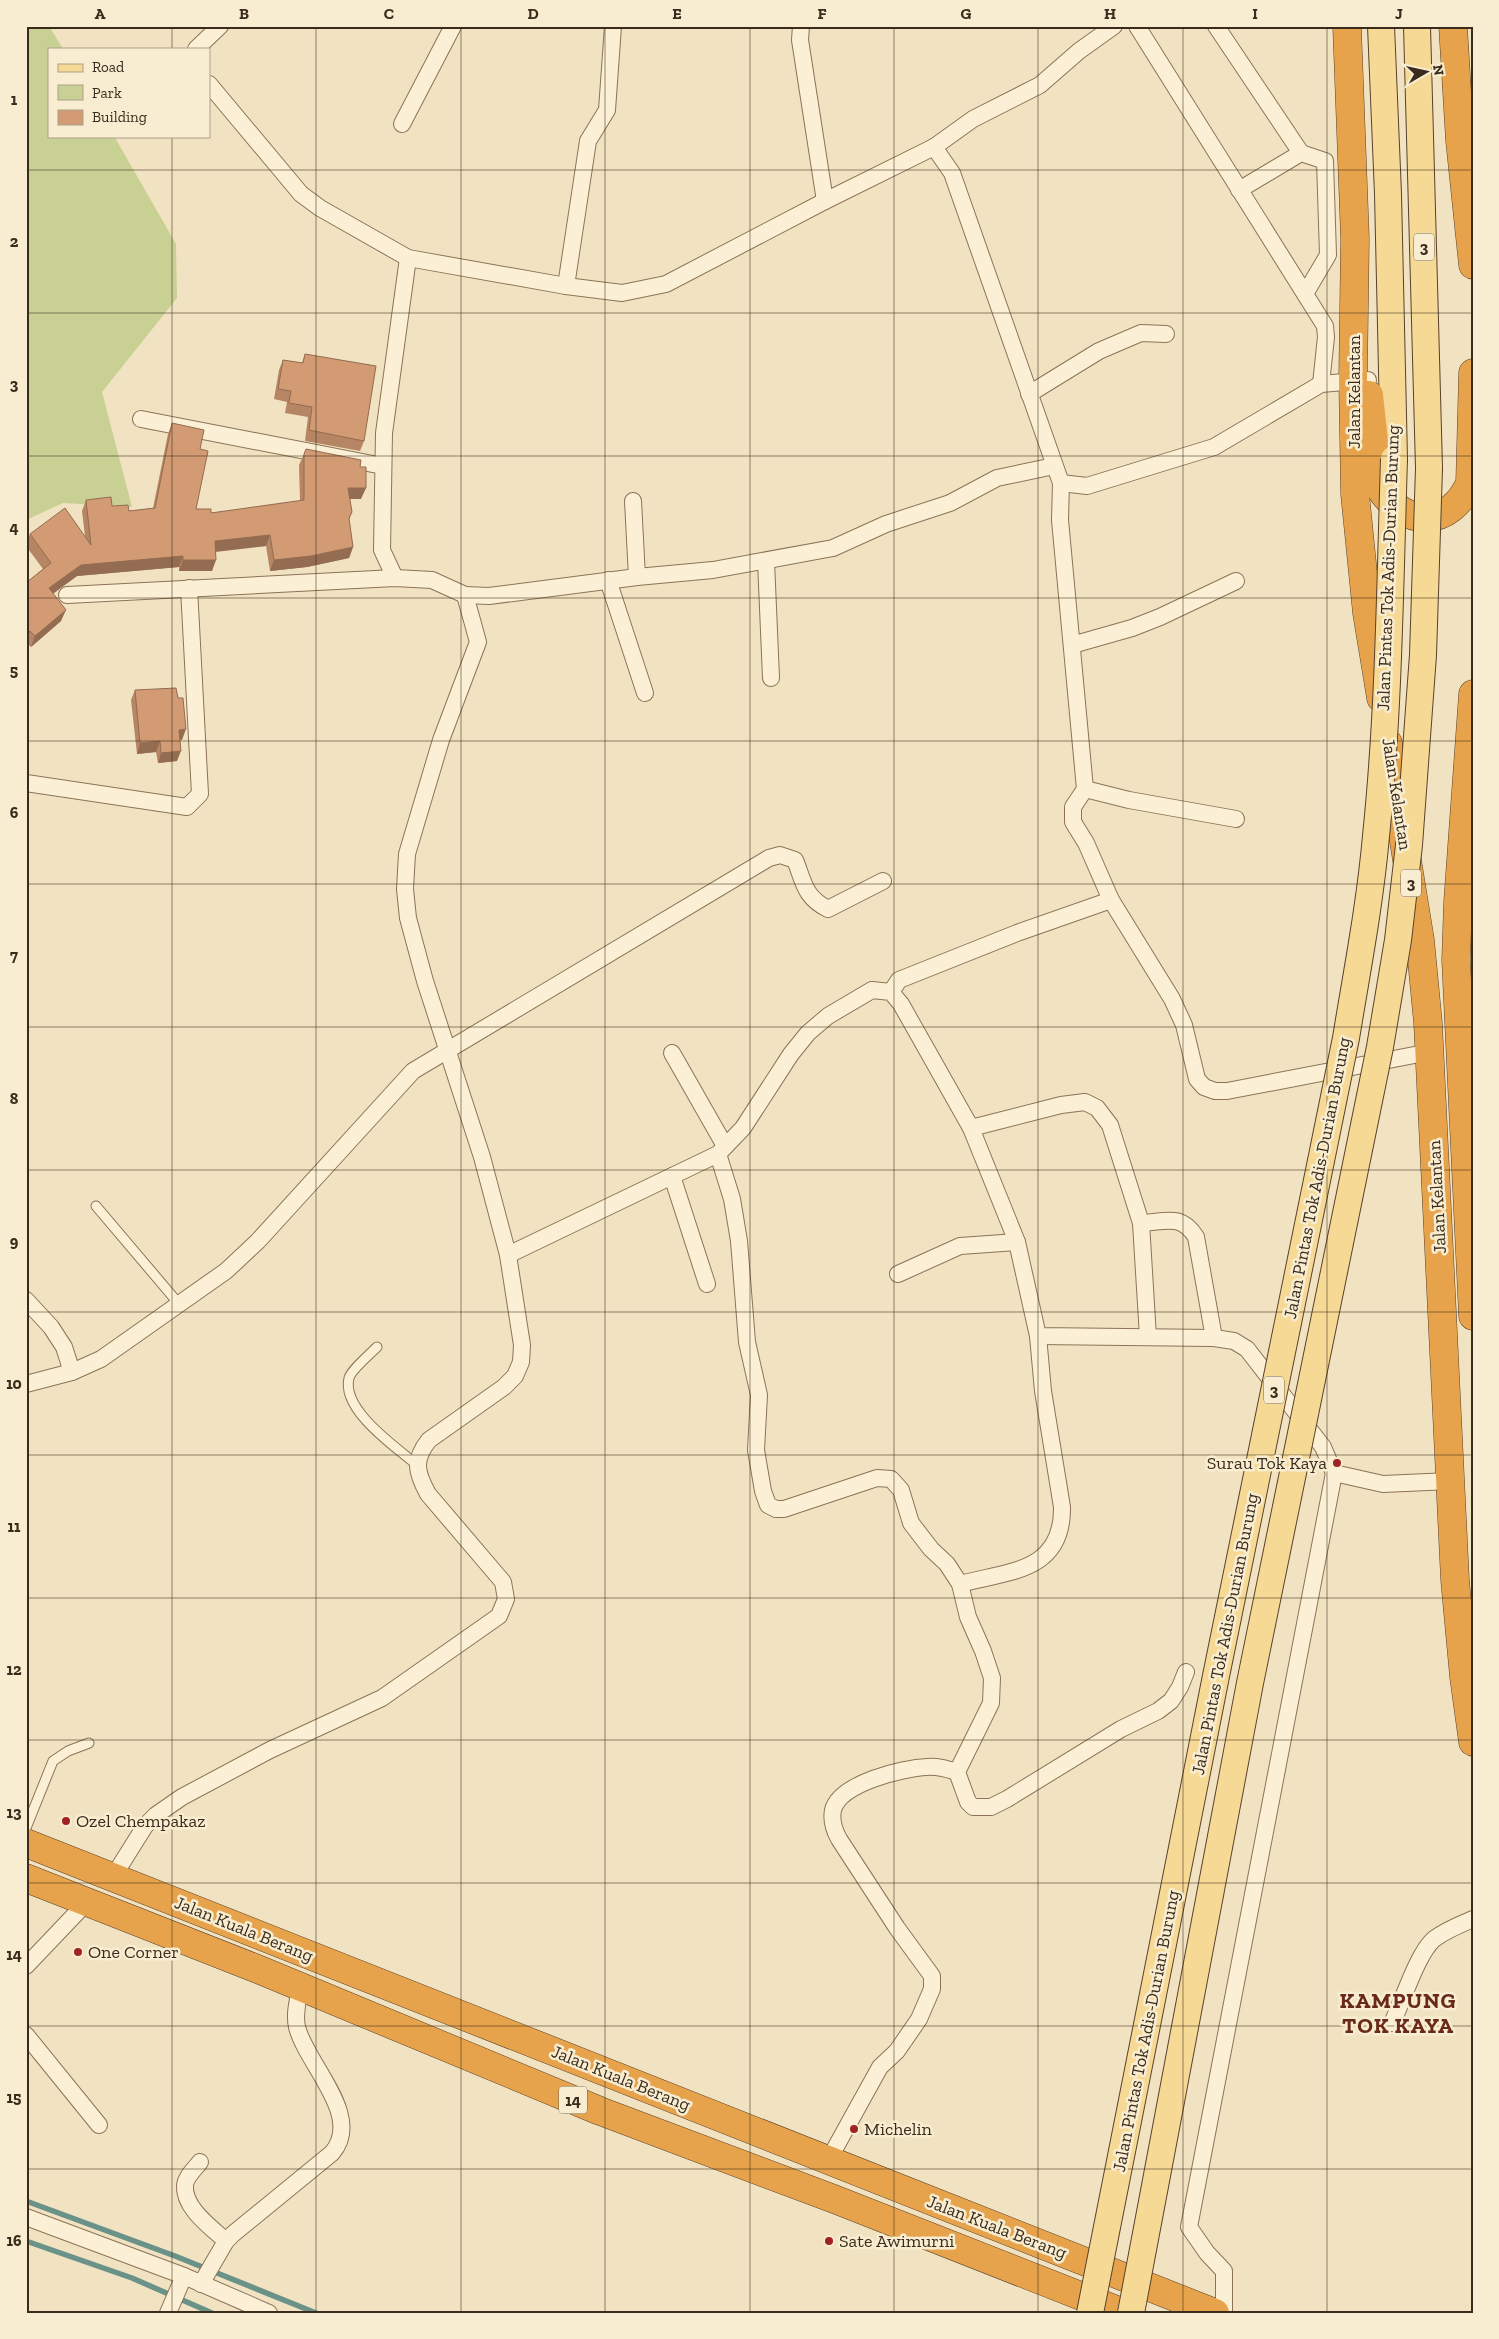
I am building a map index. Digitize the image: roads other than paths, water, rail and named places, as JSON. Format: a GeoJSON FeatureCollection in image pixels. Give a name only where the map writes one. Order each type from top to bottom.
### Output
{"type":"FeatureCollection","features":[{"type":"Feature","properties":{"kind":"highway","name":"Jalan Kelantan"},"geometry":{"type":"LineString","coordinates":[[1347,26],[1360,380],[1355,494],[1367,613],[1420,940],[1430,1052],[1450,1481],[1458,1609],[1464,1676],[1473,1742]]}},
{"type":"Feature","properties":{"kind":"highway"},"geometry":{"type":"LineString","coordinates":[[1454,26],[1460,140],[1473,265]]}},
{"type":"Feature","properties":{"kind":"highway"},"geometry":{"type":"LineString","coordinates":[[1360,380],[1379,487],[1387,500],[1399,511],[1412,517],[1428,518],[1442,515],[1455,507],[1464,496],[1470,483],[1473,373]]}},
{"type":"Feature","properties":{"kind":"highway","name":"Jalan Kelantan"},"geometry":{"type":"LineString","coordinates":[[1473,694],[1465,903],[1456,960],[1473,1316]]}},
{"type":"Feature","properties":{"kind":"highway","name":"Jalan Kuala Berang"},"geometry":{"type":"LineString","coordinates":[[26,1843],[1215,2313]]}},
{"type":"Feature","properties":{"kind":"highway","name":"Jalan Kuala Berang"},"geometry":{"type":"LineString","coordinates":[[26,1878],[600,2111],[843,2203],[1124,2313]]}},
{"type":"Feature","properties":{"kind":"highway"},"geometry":{"type":"LineString","coordinates":[[290,1947],[300,1957],[301,1968],[290,1984]]}},
{"type":"Feature","properties":{"kind":"highway"},"geometry":{"type":"LineString","coordinates":[[496,2028],[498,2046],[507,2059],[600,2111]]}},
{"type":"Feature","properties":{"kind":"main road","name":"Jalan Pintas Tok Adis-Durian Burung"},"geometry":{"type":"LineString","coordinates":[[1090,2313],[1214,1686],[1346,1038],[1364,932],[1376,837],[1388,662],[1394,459],[1388,194],[1381,26]]}},
{"type":"Feature","properties":{"kind":"main road","name":"Jalan Pintas Tok Adis-Durian Burung"},"geometry":{"type":"LineString","coordinates":[[1131,2313],[1250,1683],[1380,1047],[1398,940],[1409,845],[1423,655],[1429,468],[1416,26]]}},
{"type":"Feature","properties":{"kind":"street"},"geometry":{"type":"LineString","coordinates":[[197,48],[220,26]]}},
{"type":"Feature","properties":{"kind":"street"},"geometry":{"type":"LineString","coordinates":[[402,124],[453,26]]}},
{"type":"Feature","properties":{"kind":"street"},"geometry":{"type":"LineString","coordinates":[[566,286],[588,141],[607,110],[613,26]]}},
{"type":"Feature","properties":{"kind":"street"},"geometry":{"type":"LineString","coordinates":[[801,26],[800,40],[826,201]]}},
{"type":"Feature","properties":{"kind":"street"},"geometry":{"type":"LineString","coordinates":[[210,85],[301,194],[320,208],[408,258],[566,286],[622,293],[666,284],[934,147],[973,118],[1040,85],[1079,50],[1114,26]]}},
{"type":"Feature","properties":{"kind":"street"},"geometry":{"type":"LineString","coordinates":[[1137,26],[1325,326],[1326,337],[1321,384]]}},
{"type":"Feature","properties":{"kind":"street"},"geometry":{"type":"LineString","coordinates":[[1216,26],[1301,153],[1325,161],[1328,256],[1305,294]]}},
{"type":"Feature","properties":{"kind":"street"},"geometry":{"type":"LineString","coordinates":[[934,147],[952,173],[1060,483],[1060,520],[1085,789],[1073,807],[1073,822],[1086,843],[1111,900],[1172,998],[1184,1025],[1197,1079],[1204,1087],[1227,1091],[1430,1052]]}},
{"type":"Feature","properties":{"kind":"street"},"geometry":{"type":"LineString","coordinates":[[1239,190],[1301,153]]}},
{"type":"Feature","properties":{"kind":"street"},"geometry":{"type":"LineString","coordinates":[[395,578],[382,550],[384,433],[408,258]]}},
{"type":"Feature","properties":{"kind":"street"},"geometry":{"type":"LineString","coordinates":[[1029,394],[1099,351],[1141,333],[1166,334]]}},
{"type":"Feature","properties":{"kind":"street"},"geometry":{"type":"LineString","coordinates":[[1060,483],[1087,486],[1214,447],[1321,384],[1360,380]]}},
{"type":"Feature","properties":{"kind":"street"},"geometry":{"type":"LineString","coordinates":[[141,419],[383,466]]}},
{"type":"Feature","properties":{"kind":"street"},"geometry":{"type":"LineString","coordinates":[[68,595],[395,578],[432,580],[465,595],[489,596],[637,576],[713,570],[833,548],[886,524],[950,503],[997,478],[1054,466]]}},
{"type":"Feature","properties":{"kind":"street"},"geometry":{"type":"LineString","coordinates":[[633,501],[637,576]]}},
{"type":"Feature","properties":{"kind":"street"},"geometry":{"type":"LineString","coordinates":[[766,561],[771,678]]}},
{"type":"Feature","properties":{"kind":"street"},"geometry":{"type":"LineString","coordinates":[[608,580],[645,693]]}},
{"type":"Feature","properties":{"kind":"street"},"geometry":{"type":"LineString","coordinates":[[1072,645],[1153,620],[1236,581]]}},
{"type":"Feature","properties":{"kind":"street"},"geometry":{"type":"LineString","coordinates":[[26,783],[187,807],[200,794],[189,588]]}},
{"type":"Feature","properties":{"kind":"street"},"geometry":{"type":"LineString","coordinates":[[113,1877],[145,1826],[169,1806],[270,1750],[382,1698],[499,1616],[506,1599],[503,1582],[428,1494],[421,1481],[417,1465],[420,1451],[429,1440],[504,1387],[515,1376],[521,1362],[522,1346],[508,1255],[482,1157],[446,1050],[408,918],[405,889],[407,854],[441,740],[478,642],[465,595]]}},
{"type":"Feature","properties":{"kind":"street"},"geometry":{"type":"LineString","coordinates":[[1085,789],[1129,800],[1236,819]]}},
{"type":"Feature","properties":{"kind":"street"},"geometry":{"type":"LineString","coordinates":[[26,1384],[72,1372],[101,1359],[226,1271],[258,1240],[413,1071],[768,858],[780,855],[795,860],[806,893],[815,903],[828,910],[883,882]]}},
{"type":"Feature","properties":{"kind":"street"},"geometry":{"type":"LineString","coordinates":[[891,992],[898,980],[1017,933],[1111,900]]}},
{"type":"Feature","properties":{"kind":"street"},"geometry":{"type":"LineString","coordinates":[[508,1255],[722,1150],[742,1128],[791,1054],[808,1033],[828,1016],[872,990],[891,992],[901,1004],[971,1128],[1017,1242],[1038,1336],[1043,1392],[1062,1508],[1062,1525],[1057,1541],[1046,1556],[1030,1565],[960,1584]]}},
{"type":"Feature","properties":{"kind":"street"},"geometry":{"type":"LineString","coordinates":[[672,1053],[722,1150],[739,1241],[747,1342],[759,1395],[756,1450],[763,1491],[768,1505],[784,1509],[877,1478],[890,1479],[901,1490],[914,1528],[947,1564],[960,1584],[968,1617],[983,1651],[992,1678],[991,1703],[957,1772],[968,1802],[974,1807],[991,1806],[1007,1800],[1121,1729],[1158,1711],[1171,1701],[1180,1688],[1186,1672]]}},
{"type":"Feature","properties":{"kind":"street"},"geometry":{"type":"LineString","coordinates":[[971,1128],[1061,1105],[1085,1102],[1097,1108],[1110,1125],[1141,1223],[1148,1337]]}},
{"type":"Feature","properties":{"kind":"street"},"geometry":{"type":"LineString","coordinates":[[672,1176],[707,1284]]}},
{"type":"Feature","properties":{"kind":"street"},"geometry":{"type":"LineString","coordinates":[[1141,1223],[1179,1220],[1188,1225],[1196,1237],[1214,1338]]}},
{"type":"Feature","properties":{"kind":"street"},"geometry":{"type":"LineString","coordinates":[[898,1274],[960,1246],[1017,1242]]}},
{"type":"Feature","properties":{"kind":"street"},"geometry":{"type":"LineString","coordinates":[[26,1300],[51,1327],[64,1346],[72,1372]]}},
{"type":"Feature","properties":{"kind":"street"},"geometry":{"type":"LineString","coordinates":[[1038,1336],[1214,1338],[1234,1341],[1248,1349],[1323,1447],[1334,1473],[1189,2227],[1207,2253],[1224,2271],[1224,2313]]}},
{"type":"Feature","properties":{"kind":"street"},"geometry":{"type":"LineString","coordinates":[[1334,1473],[1382,1484],[1450,1481]]}},
{"type":"Feature","properties":{"kind":"street"},"geometry":{"type":"LineString","coordinates":[[828,2160],[880,2067],[897,2051],[919,2019],[932,1989],[932,1976],[897,1928],[839,1840],[834,1830],[833,1809],[838,1800],[848,1792],[875,1778],[927,1767],[942,1767],[957,1772]]}},
{"type":"Feature","properties":{"kind":"street"},"geometry":{"type":"LineString","coordinates":[[26,1966],[87,1902]]}},
{"type":"Feature","properties":{"kind":"street"},"geometry":{"type":"LineString","coordinates":[[1392,2023],[1423,1953],[1433,1940],[1446,1931],[1473,1919]]}},
{"type":"Feature","properties":{"kind":"street"},"geometry":{"type":"LineString","coordinates":[[204,2280],[226,2241],[332,2153],[342,2138],[341,2120],[333,2095],[303,2044],[297,2028],[290,1984]]}},
{"type":"Feature","properties":{"kind":"street"},"geometry":{"type":"LineString","coordinates":[[26,2035],[100,2125]]}},
{"type":"Feature","properties":{"kind":"street"},"geometry":{"type":"LineString","coordinates":[[200,2162],[187,2178],[185,2186],[187,2194],[191,2206],[226,2241]]}},
{"type":"Feature","properties":{"kind":"street"},"geometry":{"type":"LineString","coordinates":[[26,2217],[182,2279],[204,2280],[269,2313]]}},
{"type":"Feature","properties":{"kind":"street"},"geometry":{"type":"LineString","coordinates":[[169,2310],[182,2279]]}},
{"type":"Feature","properties":{"kind":"lane"},"geometry":{"type":"LineString","coordinates":[[96,1206],[179,1304]]}},
{"type":"Feature","properties":{"kind":"lane"},"geometry":{"type":"LineString","coordinates":[[377,1347],[349,1376],[348,1390],[355,1408],[367,1422],[417,1465]]}},
{"type":"Feature","properties":{"kind":"lane"},"geometry":{"type":"LineString","coordinates":[[26,1828],[53,1761],[68,1751],[89,1743]]}},
{"type":"Feature","properties":{"kind":"waterway"},"geometry":{"type":"LineString","coordinates":[[26,2201],[175,2256],[316,2313]]}},
{"type":"Feature","properties":{"kind":"waterway"},"geometry":{"type":"LineString","coordinates":[[26,2241],[132,2278],[212,2313]]}},
{"type":"Feature","properties":{"kind":"place","name":"Surau Tok Kaya"},"geometry":{"type":"Point","coordinates":[1337,1463]}},
{"type":"Feature","properties":{"kind":"place","name":"Ozel Chempakaz"},"geometry":{"type":"Point","coordinates":[66,1821]}},
{"type":"Feature","properties":{"kind":"place","name":"One Corner"},"geometry":{"type":"Point","coordinates":[78,1952]}},
{"type":"Feature","properties":{"kind":"place","name":"Michelin"},"geometry":{"type":"Point","coordinates":[854,2129]}},
{"type":"Feature","properties":{"kind":"place","name":"Sate Awimurni"},"geometry":{"type":"Point","coordinates":[829,2241]}},
{"type":"Feature","properties":{"kind":"district","name":"KAMPUNG TOK KAYA"},"geometry":{"type":"Point","coordinates":[1398,2012]}}]}
